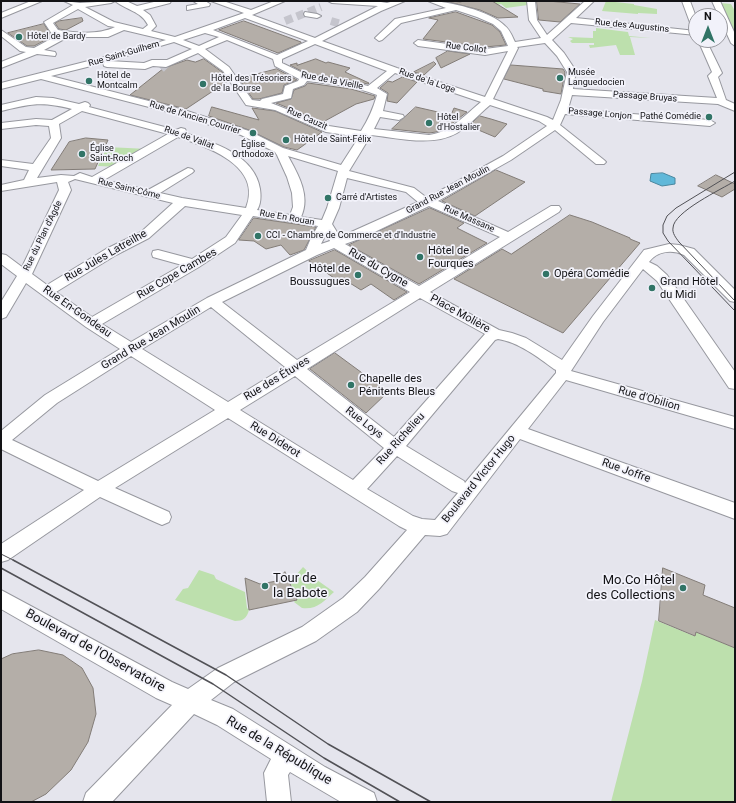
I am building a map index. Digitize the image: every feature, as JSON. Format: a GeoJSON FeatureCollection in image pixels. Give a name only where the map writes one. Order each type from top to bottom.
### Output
{"type":"FeatureCollection","features":[{"type":"Feature","properties":{"kind":"street"},"geometry":{"type":"LineString","coordinates":[[2,14],[38,1]]}},
{"type":"Feature","properties":{"kind":"street"},"geometry":{"type":"LineString","coordinates":[[68,1],[80,5],[81,8],[111,24],[172,39],[199,49],[226,69],[252,102],[288,96],[288,88],[301,83],[305,78]]}},
{"type":"Feature","properties":{"kind":"street"},"geometry":{"type":"LineString","coordinates":[[112,1],[80,5],[48,22],[55,32],[66,34],[108,34],[123,27]]}},
{"type":"Feature","properties":{"kind":"street"},"geometry":{"type":"LineString","coordinates":[[91,43],[107,42],[152,26],[148,17],[136,9],[119,1]]}},
{"type":"Feature","properties":{"kind":"street"},"geometry":{"type":"LineString","coordinates":[[136,9],[167,1]]}},
{"type":"Feature","properties":{"kind":"street"},"geometry":{"type":"LineString","coordinates":[[190,8],[206,4],[197,1]]}},
{"type":"Feature","properties":{"kind":"street","name":"Rue de la Loge"},"geometry":{"type":"LineString","coordinates":[[214,1],[394,70],[487,102],[543,119],[555,125],[600,162]]}},
{"type":"Feature","properties":{"kind":"street","name":"Rue Saint-Guilhem"},"geometry":{"type":"LineString","coordinates":[[1,86],[139,51],[172,39],[205,30],[281,1]]}},
{"type":"Feature","properties":{"kind":"street"},"geometry":{"type":"LineString","coordinates":[[332,1],[385,5]]}},
{"type":"Feature","properties":{"kind":"street"},"geometry":{"type":"LineString","coordinates":[[205,30],[277,58],[315,41],[343,25],[385,5],[402,1]]}},
{"type":"Feature","properties":{"kind":"street"},"geometry":{"type":"LineString","coordinates":[[432,1],[482,16],[501,26],[509,36],[513,46],[495,89],[487,102]]}},
{"type":"Feature","properties":{"kind":"street"},"geometry":{"type":"LineString","coordinates":[[531,1],[534,20],[539,31],[561,55],[571,73],[569,92],[555,125]]}},
{"type":"Feature","properties":{"kind":"street"},"geometry":{"type":"LineString","coordinates":[[547,40],[590,1]]}},
{"type":"Feature","properties":{"kind":"street"},"geometry":{"type":"LineString","coordinates":[[716,1],[735,43]]}},
{"type":"Feature","properties":{"kind":"street"},"geometry":{"type":"LineString","coordinates":[[379,38],[398,21],[455,8]]}},
{"type":"Feature","properties":{"kind":"street"},"geometry":{"type":"LineString","coordinates":[[308,14],[317,16]]}},
{"type":"Feature","properties":{"kind":"street","name":"Rue des Augustins"},"geometry":{"type":"LineString","coordinates":[[569,20],[688,32]]}},
{"type":"Feature","properties":{"kind":"street"},"geometry":{"type":"LineString","coordinates":[[1,32],[23,49],[52,54]]}},
{"type":"Feature","properties":{"kind":"street"},"geometry":{"type":"LineString","coordinates":[[1,65],[34,52],[66,34]]}},
{"type":"Feature","properties":{"kind":"street"},"geometry":{"type":"LineString","coordinates":[[94,63],[142,69],[152,63],[163,67],[199,49],[227,38]]}},
{"type":"Feature","properties":{"kind":"street","name":"Rue Collot"},"geometry":{"type":"LineString","coordinates":[[418,43],[485,52],[547,40]]}},
{"type":"Feature","properties":{"kind":"street"},"geometry":{"type":"LineString","coordinates":[[706,48],[717,74],[713,76],[722,99],[720,101],[735,108]]}},
{"type":"Feature","properties":{"kind":"street","name":"Rue de la Vieille"},"geometry":{"type":"LineString","coordinates":[[277,58],[278,64],[305,78],[339,82],[370,89]]}},
{"type":"Feature","properties":{"kind":"street"},"geometry":{"type":"LineString","coordinates":[[1,65],[31,78]]}},
{"type":"Feature","properties":{"kind":"street"},"geometry":{"type":"LineString","coordinates":[[312,252],[317,238],[326,224],[333,208],[343,171],[360,146],[365,133],[377,113],[382,94],[370,89],[394,70]]}},
{"type":"Feature","properties":{"kind":"street"},"geometry":{"type":"LineString","coordinates":[[1,73],[14,71]]}},
{"type":"Feature","properties":{"kind":"street","name":"Rue de l'Ancien Courrier"},"geometry":{"type":"LineString","coordinates":[[42,76],[151,104],[202,119],[246,133],[279,150],[343,171]]}},
{"type":"Feature","properties":{"kind":"street"},"geometry":{"type":"LineString","coordinates":[[1,90],[14,105]]}},
{"type":"Feature","properties":{"kind":"street","name":"Passage Bruyas"},"geometry":{"type":"LineString","coordinates":[[569,92],[720,101]]}},
{"type":"Feature","properties":{"kind":"street"},"geometry":{"type":"LineString","coordinates":[[1,126],[36,122],[54,123],[105,93]]}},
{"type":"Feature","properties":{"kind":"street","name":"Rue de Vallat"},"geometry":{"type":"LineString","coordinates":[[1,108],[36,100],[53,101],[181,131],[212,145],[239,162],[253,180],[255,196],[250,211]]}},
{"type":"Feature","properties":{"kind":"street","name":"Rue Cauzit"},"geometry":{"type":"LineString","coordinates":[[252,102],[282,108],[311,123],[327,128],[365,133],[429,138],[453,131],[487,102]]}},
{"type":"Feature","properties":{"kind":"street","name":"Passage Lonjon"},"geometry":{"type":"LineString","coordinates":[[561,111],[710,123]]}},
{"type":"Feature","properties":{"kind":"street"},"geometry":{"type":"LineString","coordinates":[[377,113],[399,117]]}},
{"type":"Feature","properties":{"kind":"street"},"geometry":{"type":"LineString","coordinates":[[95,180],[202,119]]}},
{"type":"Feature","properties":{"kind":"street"},"geometry":{"type":"LineString","coordinates":[[29,182],[36,168],[56,138],[54,123]]}},
{"type":"Feature","properties":{"kind":"street","name":"Grand Rue Jean Moulin"},"geometry":{"type":"LineString","coordinates":[[1,441],[51,399],[132,348],[212,302],[312,252],[358,235],[428,202],[507,158],[555,125]]}},
{"type":"Feature","properties":{"kind":"street"},"geometry":{"type":"LineString","coordinates":[[279,150],[293,175],[298,196],[299,206],[294,219]]}},
{"type":"Feature","properties":{"kind":"street"},"geometry":{"type":"LineString","coordinates":[[1,163],[36,168]]}},
{"type":"Feature","properties":{"kind":"street"},"geometry":{"type":"LineString","coordinates":[[150,194],[188,171]]}},
{"type":"Feature","properties":{"kind":"street","name":"Rue Massane"},"geometry":{"type":"LineString","coordinates":[[343,171],[410,190],[422,200],[509,237]]}},
{"type":"Feature","properties":{"kind":"street","name":"Rue Saint-Côme"},"geometry":{"type":"LineString","coordinates":[[1,188],[29,182],[79,176],[182,202],[250,211]]}},
{"type":"Feature","properties":{"kind":"street","name":"Rue du Plan d'Agde"},"geometry":{"type":"LineString","coordinates":[[1,314],[24,276],[66,190],[61,178]]}},
{"type":"Feature","properties":{"kind":"street","name":"Rue Jules Latreilhe"},"geometry":{"type":"LineString","coordinates":[[47,291],[111,252],[145,235],[162,218],[182,202]]}},
{"type":"Feature","properties":{"kind":"street","name":"Rue des Étuves"},"geometry":{"type":"LineString","coordinates":[[1,554],[99,489],[555,209]]}},
{"type":"Feature","properties":{"kind":"street","name":"Rue En Rouan"},"geometry":{"type":"LineString","coordinates":[[250,211],[326,224],[337,243]]}},
{"type":"Feature","properties":{"kind":"street","name":"Rue Cope Cambes"},"geometry":{"type":"LineString","coordinates":[[91,324],[220,249],[231,240],[250,211]]}},
{"type":"Feature","properties":{"kind":"street","name":"Rue du Cygne"},"geometry":{"type":"LineString","coordinates":[[337,243],[339,246],[420,292]]}},
{"type":"Feature","properties":{"kind":"street"},"geometry":{"type":"LineString","coordinates":[[735,298],[688,252],[678,248],[654,250],[642,260],[662,278],[735,384]]}},
{"type":"Feature","properties":{"kind":"street"},"geometry":{"type":"LineString","coordinates":[[158,254],[194,264]]}},
{"type":"Feature","properties":{"kind":"street","name":"Rue En-Gondeau"},"geometry":{"type":"LineString","coordinates":[[1,258],[91,324],[132,348]]}},
{"type":"Feature","properties":{"kind":"street","name":"Boulevard Victor Hugo"},"geometry":{"type":"LineString","coordinates":[[422,527],[440,528],[518,432],[564,371],[598,319],[642,260]]}},
{"type":"Feature","properties":{"kind":"street","name":"Place Molière"},"geometry":{"type":"LineString","coordinates":[[420,292],[490,330],[496,335],[506,336],[548,357],[564,371]]}},
{"type":"Feature","properties":{"kind":"street","name":"Rue Loys"},"geometry":{"type":"LineString","coordinates":[[212,302],[395,447],[458,486]]}},
{"type":"Feature","properties":{"kind":"street","name":"Rue Richelieu"},"geometry":{"type":"LineString","coordinates":[[355,490],[395,447],[490,337],[496,335]]}},
{"type":"Feature","properties":{"kind":"street","name":"Rue Diderot"},"geometry":{"type":"LineString","coordinates":[[132,348],[227,410],[355,490],[406,521],[422,527]]}},
{"type":"Feature","properties":{"kind":"street","name":"Rue d'Obilion"},"geometry":{"type":"LineString","coordinates":[[564,371],[735,423]]}},
{"type":"Feature","properties":{"kind":"street","name":"Rue Joffre"},"geometry":{"type":"LineString","coordinates":[[518,432],[735,511]]}},
{"type":"Feature","properties":{"kind":"street"},"geometry":{"type":"LineString","coordinates":[[1,441],[99,489],[162,517]]}},
{"type":"Feature","properties":{"kind":"street"},"geometry":{"type":"LineString","coordinates":[[95,802],[191,701],[226,675],[309,634],[350,605],[372,583],[422,527]]}},
{"type":"Feature","properties":{"kind":"street","name":"Boulevard de l'Observatoire"},"geometry":{"type":"LineString","coordinates":[[5,607],[158,687],[191,701]]}},
{"type":"Feature","properties":{"kind":"street","name":"Rue de la République"},"geometry":{"type":"LineString","coordinates":[[191,701],[225,718],[365,802]]}},
{"type":"Feature","properties":{"kind":"street"},"geometry":{"type":"LineString","coordinates":[[279,802],[276,773],[287,756]]}},
{"type":"Feature","properties":{"kind":"green space"},"geometry":{"type":"Polygon","coordinates":[[[492,1],[527,1],[528,5],[506,8],[501,4],[497,5],[492,1]]]}},
{"type":"Feature","properties":{"kind":"green space"},"geometry":{"type":"Polygon","coordinates":[[[606,1],[634,4],[657,9],[657,14],[602,11],[606,1]]]}},
{"type":"Feature","properties":{"kind":"green space"},"geometry":{"type":"Polygon","coordinates":[[[720,3],[731,4],[735,11],[735,36],[728,21],[728,8],[722,8],[720,3]]]}},
{"type":"Feature","properties":{"kind":"green space"},"geometry":{"type":"Polygon","coordinates":[[[596,28],[628,32],[629,36],[651,38],[630,37],[635,55],[620,55],[616,45],[590,48],[589,45],[594,45],[594,43],[572,43],[570,41],[573,39],[568,37],[593,38],[593,31],[596,31],[596,28]]]}},
{"type":"Feature","properties":{"kind":"green space"},"geometry":{"type":"Polygon","coordinates":[[[107,147],[148,149],[119,167],[98,166],[107,147]]]}},
{"type":"Feature","properties":{"kind":"green space"},"geometry":{"type":"Polygon","coordinates":[[[303,567],[317,580],[334,592],[323,602],[312,608],[302,608],[294,602],[297,598],[290,582],[303,567]]]}},
{"type":"Feature","properties":{"kind":"green space"},"geometry":{"type":"Polygon","coordinates":[[[199,570],[214,575],[216,579],[245,592],[247,608],[249,610],[244,618],[235,621],[175,600],[183,589],[188,588],[199,570]]]}},
{"type":"Feature","properties":{"kind":"green space"},"geometry":{"type":"Polygon","coordinates":[[[655,620],[694,636],[696,632],[735,648],[735,802],[611,802],[642,681],[655,620]]]}},
{"type":"Feature","properties":{"kind":"water"},"geometry":{"type":"Polygon","coordinates":[[[663,173],[675,178],[675,184],[662,186],[650,181],[651,174],[663,173]]]}},
{"type":"Feature","properties":{"kind":"building"},"geometry":{"type":"Polygon","coordinates":[[[492,1],[518,17],[498,18],[480,10],[449,2],[492,1]]]}},
{"type":"Feature","properties":{"kind":"building"},"geometry":{"type":"Polygon","coordinates":[[[537,1],[580,4],[560,22],[539,20],[537,1]]]}},
{"type":"Feature","properties":{"kind":"building"},"geometry":{"type":"Polygon","coordinates":[[[456,12],[492,25],[500,32],[506,45],[485,47],[423,39],[438,20],[429,18],[456,12]]]}},
{"type":"Feature","properties":{"kind":"building"},"geometry":{"type":"Polygon","coordinates":[[[82,18],[83,21],[66,30],[59,29],[55,23],[59,21],[82,18]]]}},
{"type":"Feature","properties":{"kind":"building"},"geometry":{"type":"Polygon","coordinates":[[[244,21],[301,43],[278,53],[219,30],[244,21]]]}},
{"type":"Feature","properties":{"kind":"building","name":"Hôtel de Bardy"},"geometry":{"type":"Polygon","coordinates":[[[44,24],[53,36],[34,46],[27,46],[8,33],[44,24]]]}},
{"type":"Feature","properties":{"kind":"building"},"geometry":{"type":"Polygon","coordinates":[[[448,51],[470,54],[441,68],[436,58],[448,51]]]}},
{"type":"Feature","properties":{"kind":"building"},"geometry":{"type":"Polygon","coordinates":[[[204,59],[222,72],[228,81],[186,109],[130,95],[164,68],[187,60],[195,62],[204,59]]]}},
{"type":"Feature","properties":{"kind":"building"},"geometry":{"type":"Polygon","coordinates":[[[316,59],[326,63],[328,62],[350,68],[345,72],[369,83],[307,74],[290,65],[297,63],[297,65],[316,59]]]}},
{"type":"Feature","properties":{"kind":"building"},"geometry":{"type":"Polygon","coordinates":[[[434,62],[436,64],[424,75],[414,72],[434,62]]]}},
{"type":"Feature","properties":{"kind":"building"},"geometry":{"type":"Polygon","coordinates":[[[511,65],[563,69],[565,72],[561,94],[543,91],[543,89],[504,79],[511,65]]]}},
{"type":"Feature","properties":{"kind":"building"},"geometry":{"type":"Polygon","coordinates":[[[277,69],[297,80],[284,85],[282,93],[259,99],[253,99],[239,79],[277,69]]]}},
{"type":"Feature","properties":{"kind":"building"},"geometry":{"type":"Polygon","coordinates":[[[403,77],[417,82],[397,103],[387,101],[388,93],[380,88],[388,81],[392,82],[403,77]]]}},
{"type":"Feature","properties":{"kind":"building"},"geometry":{"type":"Polygon","coordinates":[[[308,83],[351,89],[375,96],[374,99],[356,104],[323,122],[276,103],[291,99],[294,90],[305,86],[308,83]]]}},
{"type":"Feature","properties":{"kind":"building"},"geometry":{"type":"Polygon","coordinates":[[[212,107],[259,120],[252,108],[275,111],[322,132],[297,150],[284,147],[249,130],[209,116],[212,107]]]}},
{"type":"Feature","properties":{"kind":"building","name":"Hôtel d'Hostalier"},"geometry":{"type":"Polygon","coordinates":[[[416,107],[451,115],[454,108],[467,112],[450,125],[436,132],[429,133],[392,129],[416,107]]]}},
{"type":"Feature","properties":{"kind":"building"},"geometry":{"type":"Polygon","coordinates":[[[480,116],[507,124],[495,137],[469,126],[480,116]]]}},
{"type":"Feature","properties":{"kind":"building","name":"Église Saint-Roch"},"geometry":{"type":"Polygon","coordinates":[[[86,138],[108,140],[95,169],[51,170],[69,142],[86,138]]]}},
{"type":"Feature","properties":{"kind":"building"},"geometry":{"type":"Polygon","coordinates":[[[496,170],[525,182],[475,216],[442,201],[496,170]]]}},
{"type":"Feature","properties":{"kind":"building"},"geometry":{"type":"Polygon","coordinates":[[[716,175],[735,184],[735,189],[722,197],[698,186],[716,175]]]}},
{"type":"Feature","properties":{"kind":"building"},"geometry":{"type":"Polygon","coordinates":[[[430,208],[464,223],[457,228],[487,243],[419,284],[349,245],[430,208]]]}},
{"type":"Feature","properties":{"kind":"building","name":"Opéra Comédie"},"geometry":{"type":"Polygon","coordinates":[[[570,215],[592,222],[640,243],[563,333],[454,279],[502,249],[511,254],[570,215]]]}},
{"type":"Feature","properties":{"kind":"building","name":"CCI - Chambre de Commerce et d'Industrie"},"geometry":{"type":"Polygon","coordinates":[[[254,218],[316,227],[304,250],[290,255],[281,245],[266,249],[254,241],[239,240],[254,218]]]}},
{"type":"Feature","properties":{"kind":"building","name":"Hôtel de Boussugues"},"geometry":{"type":"Polygon","coordinates":[[[335,250],[407,292],[394,300],[371,284],[361,290],[345,280],[340,282],[309,261],[335,250]]]}},
{"type":"Feature","properties":{"kind":"building","name":"Chapelle des Pénitents Bleus"},"geometry":{"type":"Polygon","coordinates":[[[335,353],[388,392],[366,413],[310,369],[335,353]]]}},
{"type":"Feature","properties":{"kind":"building","name":"Mo.Co Hôtel des Collections"},"geometry":{"type":"Polygon","coordinates":[[[663,568],[705,585],[703,595],[735,608],[735,648],[696,632],[695,636],[659,621],[663,568]]]}},
{"type":"Feature","properties":{"kind":"building","name":"Tour de la Babote"},"geometry":{"type":"Polygon","coordinates":[[[285,572],[297,600],[249,610],[245,578],[260,584],[277,581],[285,572]]]}},
{"type":"Feature","properties":{"kind":"building"},"geometry":{"type":"Polygon","coordinates":[[[39,650],[63,655],[82,668],[93,688],[96,714],[88,742],[71,770],[46,794],[31,802],[1,802],[1,659],[12,654],[39,650]]]}},
{"type":"Feature","properties":{"kind":"tunnel"},"geometry":{"type":"LineString","coordinates":[[285,21],[321,7]]}},
{"type":"Feature","properties":{"kind":"tunnel"},"geometry":{"type":"LineString","coordinates":[[331,21],[341,24]]}},
{"type":"Feature","properties":{"kind":"tunnel"},"geometry":{"type":"LineString","coordinates":[[161,69],[166,64]]}},
{"type":"Feature","properties":{"kind":"tram line"},"geometry":{"type":"LineString","coordinates":[[735,172],[676,208],[667,216],[663,225],[663,233],[668,241],[735,311]]}},
{"type":"Feature","properties":{"kind":"tram line"},"geometry":{"type":"LineString","coordinates":[[735,181],[689,208],[675,222],[673,228],[674,235],[679,242],[735,301]]}},
{"type":"Feature","properties":{"kind":"tram line"},"geometry":{"type":"LineString","coordinates":[[1,554],[13,560]]}},
{"type":"Feature","properties":{"kind":"tram line"},"geometry":{"type":"LineString","coordinates":[[13,560],[226,675],[328,744],[431,802]]}},
{"type":"Feature","properties":{"kind":"tram line"},"geometry":{"type":"LineString","coordinates":[[1,568],[213,684],[324,758],[400,802]]}},
{"type":"Feature","properties":{"kind":"place","name":"Hôtel de Bardy"},"geometry":{"type":"Point","coordinates":[19,37]}},
{"type":"Feature","properties":{"kind":"place","name":"Musée Languedocien"},"geometry":{"type":"Point","coordinates":[560,78]}},
{"type":"Feature","properties":{"kind":"place","name":"Hôtel de Montcalm"},"geometry":{"type":"Point","coordinates":[89,81]}},
{"type":"Feature","properties":{"kind":"place","name":"Hôtel des Trésoriers de la Bourse"},"geometry":{"type":"Point","coordinates":[203,84]}},
{"type":"Feature","properties":{"kind":"place","name":"Pathé Comédie"},"geometry":{"type":"Point","coordinates":[709,117]}},
{"type":"Feature","properties":{"kind":"place","name":"Hôtel d'Hostalier"},"geometry":{"type":"Point","coordinates":[429,123]}},
{"type":"Feature","properties":{"kind":"place","name":"Église Orthodoxe"},"geometry":{"type":"Point","coordinates":[253,133]}},
{"type":"Feature","properties":{"kind":"place","name":"Hôtel de Saint-Félix"},"geometry":{"type":"Point","coordinates":[286,140]}},
{"type":"Feature","properties":{"kind":"place","name":"Église Saint-Roch"},"geometry":{"type":"Point","coordinates":[82,154]}},
{"type":"Feature","properties":{"kind":"place","name":"Carré d'Artistes"},"geometry":{"type":"Point","coordinates":[328,198]}},
{"type":"Feature","properties":{"kind":"place","name":"CCI - Chambre de Commerce et d'Industrie"},"geometry":{"type":"Point","coordinates":[258,236]}},
{"type":"Feature","properties":{"kind":"place","name":"Hôtel de Fourques"},"geometry":{"type":"Point","coordinates":[420,257]}},
{"type":"Feature","properties":{"kind":"place","name":"Opéra Comédie"},"geometry":{"type":"Point","coordinates":[546,274]}},
{"type":"Feature","properties":{"kind":"place","name":"Hôtel de Boussugues"},"geometry":{"type":"Point","coordinates":[358,275]}},
{"type":"Feature","properties":{"kind":"place","name":"Grand Hôtel du Midi"},"geometry":{"type":"Point","coordinates":[652,288]}},
{"type":"Feature","properties":{"kind":"place","name":"Chapelle des Pénitents Bleus"},"geometry":{"type":"Point","coordinates":[351,385]}},
{"type":"Feature","properties":{"kind":"place","name":"Tour de la Babote"},"geometry":{"type":"Point","coordinates":[265,586]}},
{"type":"Feature","properties":{"kind":"place","name":"Mo.Co Hôtel des Collections"},"geometry":{"type":"Point","coordinates":[683,588]}}]}
